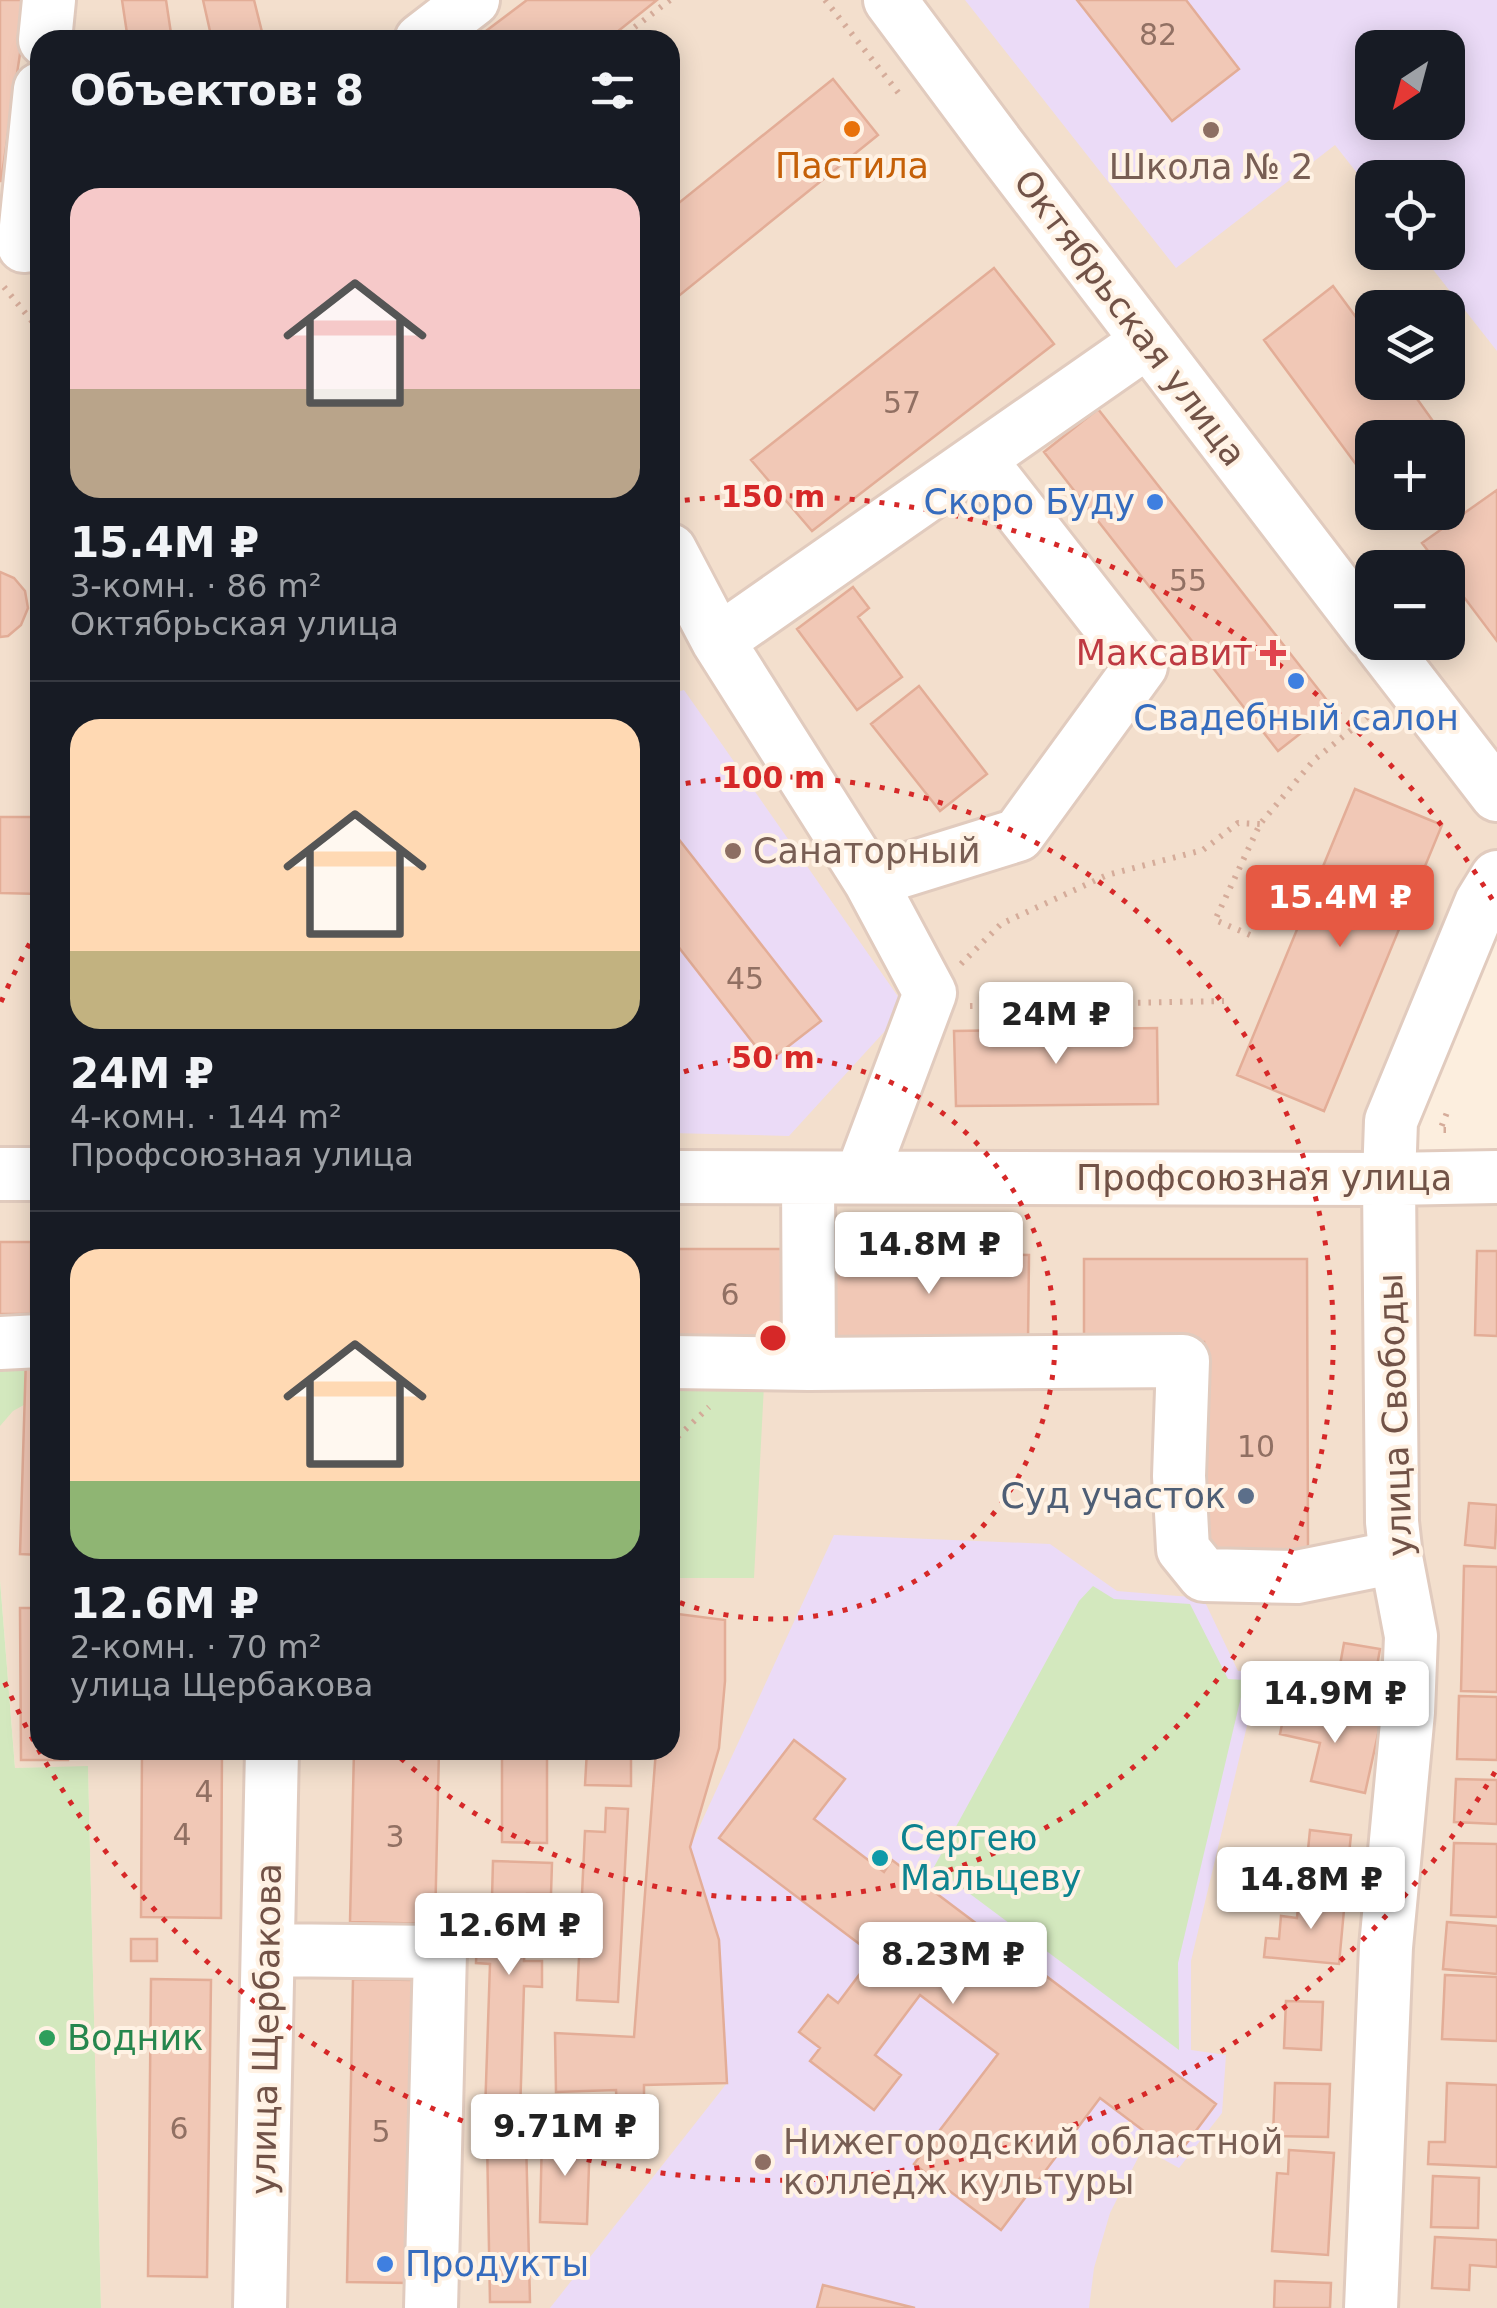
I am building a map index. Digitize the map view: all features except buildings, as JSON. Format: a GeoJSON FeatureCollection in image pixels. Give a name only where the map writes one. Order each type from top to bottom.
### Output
{"type":"FeatureCollection","features":[{"type":"Feature","properties":{"kind":"street"},"geometry":{"type":"LineString","coordinates":[[46,30],[49,0]]}},
{"type":"Feature","properties":{"kind":"street"},"geometry":{"type":"LineString","coordinates":[[434,30],[472,0]]}},
{"type":"Feature","properties":{"kind":"street","name":"Октябрьская улица"},"geometry":{"type":"LineString","coordinates":[[890,0],[1355,612]]}},
{"type":"Feature","properties":{"kind":"street"},"geometry":{"type":"LineString","coordinates":[[16,254],[30,158]]}},
{"type":"Feature","properties":{"kind":"street"},"geometry":{"type":"LineString","coordinates":[[718,641],[1148,342]]}},
{"type":"Feature","properties":{"kind":"street"},"geometry":{"type":"LineString","coordinates":[[870,881],[1018,835],[1142,666],[979,459]]}},
{"type":"Feature","properties":{"kind":"street"},"geometry":{"type":"LineString","coordinates":[[680,569],[718,641],[870,881],[928,1000],[861,1177]]}},
{"type":"Feature","properties":{"kind":"street"},"geometry":{"type":"LineString","coordinates":[[1393,660],[1497,796]]}},
{"type":"Feature","properties":{"kind":"street","name":"улица Свободы"},"geometry":{"type":"LineString","coordinates":[[1371,2308],[1386,1947],[1408,1712],[1411,1636],[1392,1522],[1391,1122],[1482,903],[1497,877]]}},
{"type":"Feature","properties":{"kind":"street"},"geometry":{"type":"LineString","coordinates":[[0,1174],[30,1174]]}},
{"type":"Feature","properties":{"kind":"street","name":"Профсоюзная улица"},"geometry":{"type":"LineString","coordinates":[[680,1177],[1497,1178]]}},
{"type":"Feature","properties":{"kind":"street"},"geometry":{"type":"LineString","coordinates":[[808,1178],[809,1364]]}},
{"type":"Feature","properties":{"kind":"street"},"geometry":{"type":"LineString","coordinates":[[0,1344],[30,1342]]}},
{"type":"Feature","properties":{"kind":"street"},"geometry":{"type":"LineString","coordinates":[[680,1362],[1183,1361],[1179,1476],[1183,1549],[1204,1574],[1297,1577],[1396,1558]]}},
{"type":"Feature","properties":{"kind":"street","name":"улица Щербакова"},"geometry":{"type":"LineString","coordinates":[[260,2308],[272,1760]]}},
{"type":"Feature","properties":{"kind":"street"},"geometry":{"type":"LineString","coordinates":[[268,1950],[440,1952],[430,2308]]}},
{"type":"Feature","properties":{"kind":"path"},"geometry":{"type":"LineString","coordinates":[[631,30],[670,0]]}},
{"type":"Feature","properties":{"kind":"path"},"geometry":{"type":"LineString","coordinates":[[16,254],[30,299]]}},
{"type":"Feature","properties":{"kind":"path"},"geometry":{"type":"LineString","coordinates":[[1250,935],[1215,920],[1260,824],[1314,760],[1380,706]]}},
{"type":"Feature","properties":{"kind":"path"},"geometry":{"type":"LineString","coordinates":[[928,1000],[1001,924],[1107,875],[1203,850],[1238,823],[1260,824]]}},
{"type":"Feature","properties":{"kind":"path"},"geometry":{"type":"LineString","coordinates":[[928,1000],[1224,1001]]}},
{"type":"Feature","properties":{"kind":"path"},"geometry":{"type":"LineString","coordinates":[[1454,1094],[1440,1130],[1459,1130]]}},
{"type":"Feature","properties":{"kind":"shaded area"},"geometry":{"type":"Polygon","coordinates":[[[0,0],[1497,0],[1497,877],[1389,1179],[1497,1177],[1497,2308],[101,2308],[88,1767],[15,1768],[0,1580],[0,0]]]}},
{"type":"Feature","properties":{"kind":"shaded area","name":"Школа № 2"},"geometry":{"type":"Polygon","coordinates":[[[965,0],[1497,0],[1497,351],[1465,310],[1465,290],[1449,290],[1433,270],[1465,270],[1465,160],[1355,160],[1355,170],[1335,145],[1176,268],[965,0]]]}},
{"type":"Feature","properties":{"kind":"shaded area","name":"Санаторный"},"geometry":{"type":"Polygon","coordinates":[[[684,690],[906,1008],[789,1136],[680,1133],[680,691],[684,690]]]}},
{"type":"Feature","properties":{"kind":"shaded area"},"geometry":{"type":"Polygon","coordinates":[[[834,1535],[1050,1544],[1117,1591],[1203,1598],[1238,1671],[1260,1671],[1191,1961],[1191,2050],[1226,2055],[1222,2113],[1179,2168],[1143,2148],[1110,2213],[1094,2268],[1089,2308],[550,2308],[727,2083],[719,1940],[690,1847],[834,1535]]]}},
{"type":"Feature","properties":{"kind":"green space"},"geometry":{"type":"Polygon","coordinates":[[[30,1324],[30,1402],[13,1411],[0,1426],[0,1332],[30,1324]]]}},
{"type":"Feature","properties":{"kind":"green space"},"geometry":{"type":"Polygon","coordinates":[[[680,1383],[764,1385],[754,1578],[680,1578],[680,1383]]]}},
{"type":"Feature","properties":{"kind":"green space","name":"Водник"},"geometry":{"type":"Polygon","coordinates":[[[0,1580],[15,1768],[88,1766],[101,2308],[0,2308],[0,1580]]]}},
{"type":"Feature","properties":{"kind":"green space"},"geometry":{"type":"Polygon","coordinates":[[[1093,1586],[1114,1599],[1190,1604],[1228,1679],[1245,1680],[1178,1963],[1179,2050],[934,1867],[1079,1601],[1093,1586]]]}},
{"type":"Feature","properties":{"kind":"place","name":"Пастила"},"geometry":{"type":"Point","coordinates":[852,129]}},
{"type":"Feature","properties":{"kind":"place","name":"Школа № 2"},"geometry":{"type":"Point","coordinates":[1211,130]}},
{"type":"Feature","properties":{"kind":"place","name":"Скоро Буду"},"geometry":{"type":"Point","coordinates":[1155,502]}},
{"type":"Feature","properties":{"kind":"place","name":"Максавит"},"geometry":{"type":"Point","coordinates":[1273,653]}},
{"type":"Feature","properties":{"kind":"place","name":"Свадебный салон"},"geometry":{"type":"Point","coordinates":[1296,681]}},
{"type":"Feature","properties":{"kind":"place","name":"Санаторный"},"geometry":{"type":"Point","coordinates":[733,851]}},
{"type":"Feature","properties":{"kind":"place","name":"Суд участок"},"geometry":{"type":"Point","coordinates":[1246,1496]}},
{"type":"Feature","properties":{"kind":"place","name":"Сергею Мальцеву"},"geometry":{"type":"Point","coordinates":[880,1858]}},
{"type":"Feature","properties":{"kind":"place","name":"Водник"},"geometry":{"type":"Point","coordinates":[47,2038]}},
{"type":"Feature","properties":{"kind":"place","name":"Нижегородский областной колледж культуры"},"geometry":{"type":"Point","coordinates":[763,2162]}},
{"type":"Feature","properties":{"kind":"place","name":"Продукты"},"geometry":{"type":"Point","coordinates":[385,2264]}}]}
